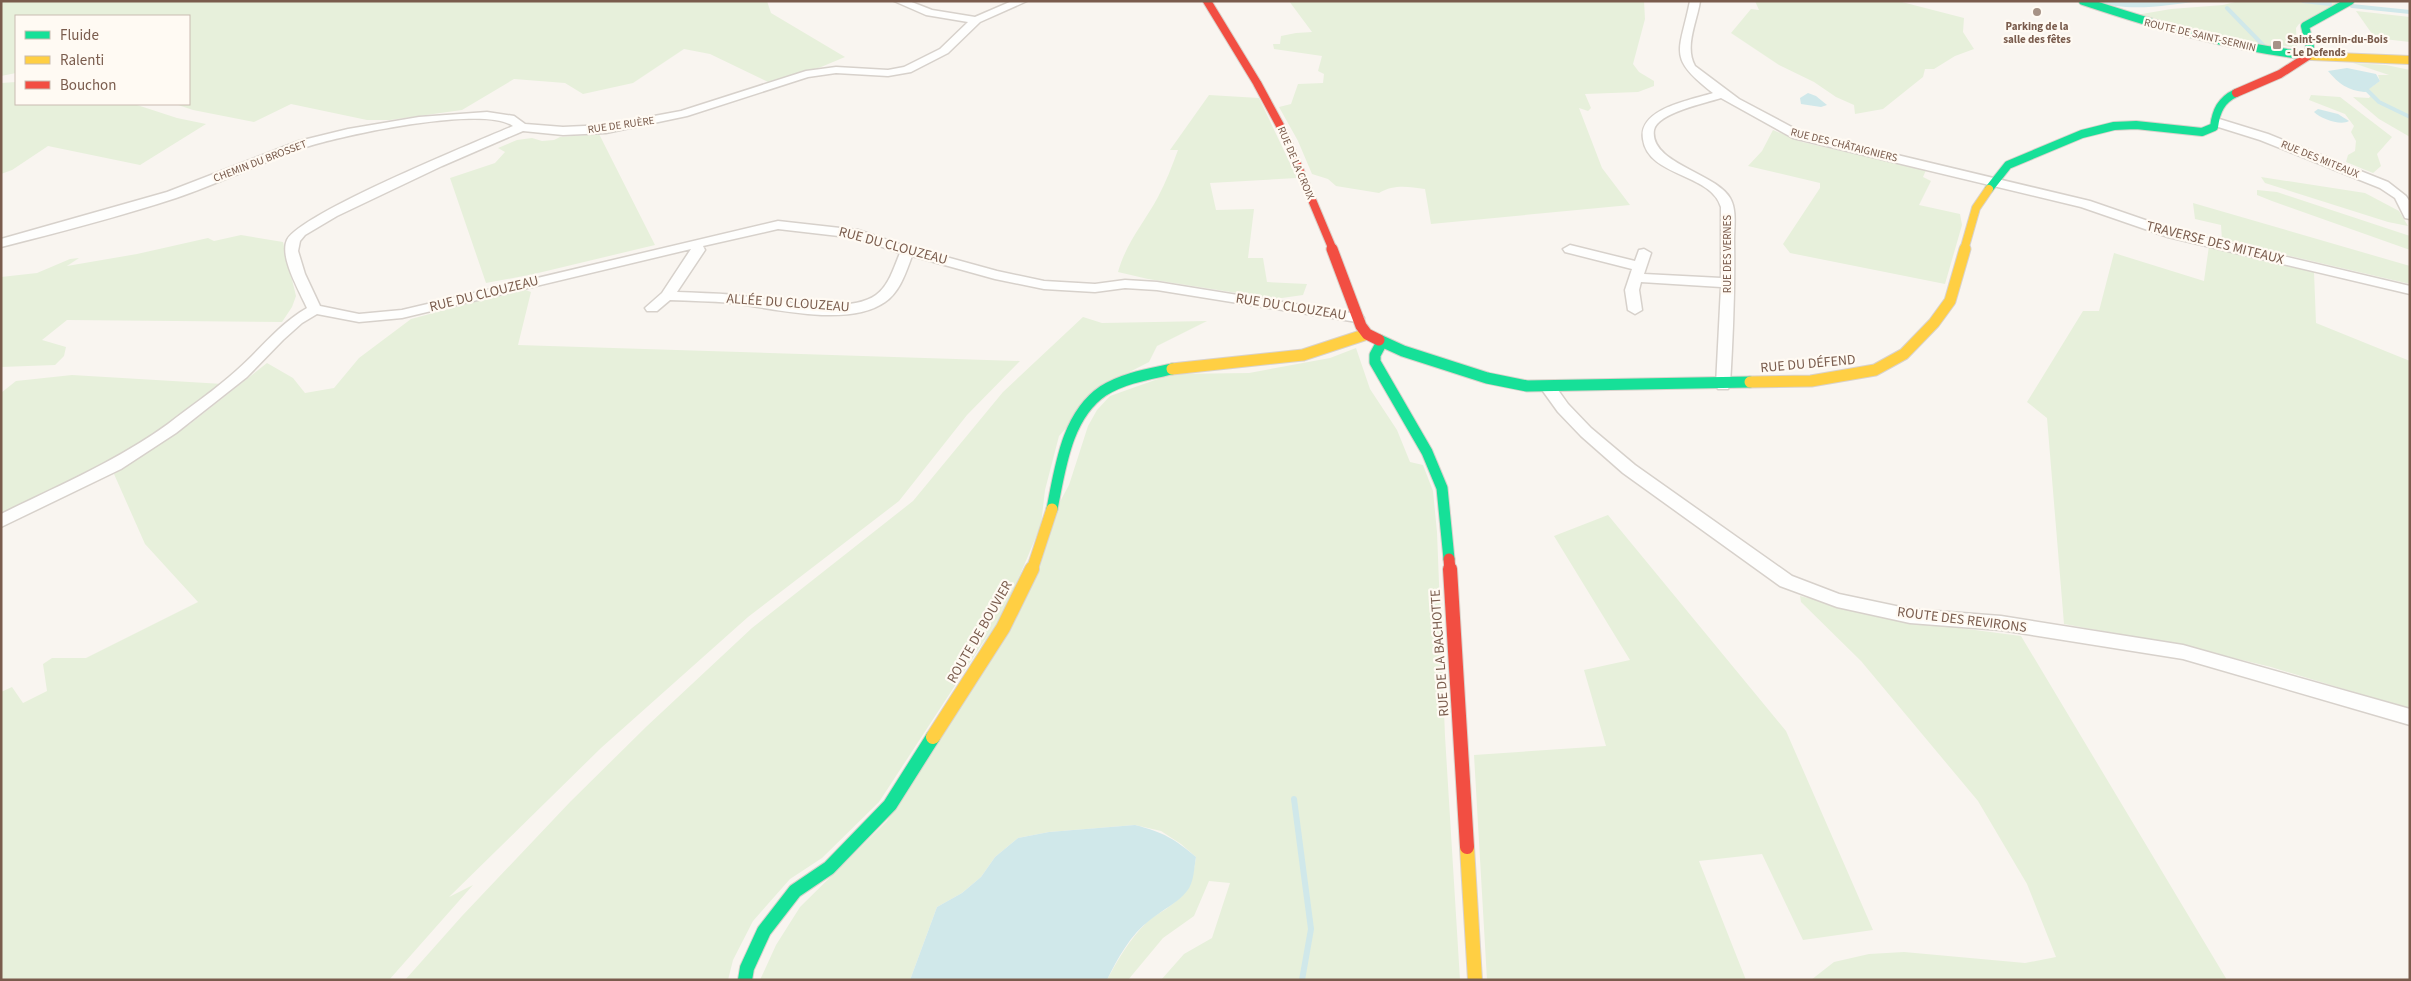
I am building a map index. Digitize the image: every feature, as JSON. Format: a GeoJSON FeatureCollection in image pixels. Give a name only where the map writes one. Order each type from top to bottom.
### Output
{"type":"FeatureCollection","features":[{"type":"Feature","properties":{"kind":"street"},"geometry":{"type":"LineString","coordinates":[[899,1],[930,13],[976,20]]}},
{"type":"Feature","properties":{"kind":"street","name":"RUE DE RUÈRE"},"geometry":{"type":"LineString","coordinates":[[315,309],[298,274],[291,251],[293,241],[300,232],[332,213],[438,163],[522,127],[563,130],[606,128],[683,114],[806,74],[836,70],[888,73],[907,70],[944,51],[976,20],[1022,1]]}},
{"type":"Feature","properties":{"kind":"street","name":"RUE DE LA CROIX"},"geometry":{"type":"LineString","coordinates":[[1207,1],[1257,83],[1284,133],[1350,292],[1357,318],[1367,334]]}},
{"type":"Feature","properties":{"kind":"street","name":"RUE DES CHÂTAIGNIERS"},"geometry":{"type":"LineString","coordinates":[[1695,1],[1685,57],[1693,71],[1723,93],[1771,123],[1797,134],[1961,175],[1994,181]]}},
{"type":"Feature","properties":{"kind":"street","name":"ROUTE DE SAINT-SERNIN"},"geometry":{"type":"LineString","coordinates":[[2083,1],[2150,24],[2237,46],[2308,56],[2410,60]]}},
{"type":"Feature","properties":{"kind":"street"},"geometry":{"type":"LineString","coordinates":[[2216,122],[2216,109],[2226,97],[2280,74],[2308,56],[2310,47],[2305,26],[2350,1]]}},
{"type":"Feature","properties":{"kind":"street","name":"RUE DES VERNES"},"geometry":{"type":"LineString","coordinates":[[1723,93],[1662,114],[1649,126],[1648,133],[1651,146],[1660,157],[1714,188],[1725,198],[1727,207],[1728,283],[1723,385]]}},
{"type":"Feature","properties":{"kind":"street","name":"CHEMIN DU BROSSET"},"geometry":{"type":"LineString","coordinates":[[1,243],[176,194],[268,156],[331,135],[431,118],[466,115],[512,118],[519,121],[522,127]]}},
{"type":"Feature","properties":{"kind":"street","name":"RUE DU DÉFEND"},"geometry":{"type":"LineString","coordinates":[[1367,334],[1382,342],[1487,378],[1548,388],[1723,385],[1811,381],[1860,375],[1890,364],[1904,354],[1934,323],[1950,301],[1960,271],[1972,217],[2000,172],[2016,160],[2094,130],[2136,125],[2202,132],[2214,127],[2216,122]]}},
{"type":"Feature","properties":{"kind":"street","name":"RUE DES MITEAUX"},"geometry":{"type":"LineString","coordinates":[[2216,122],[2264,137],[2384,185],[2400,196],[2410,215]]}},
{"type":"Feature","properties":{"kind":"street","name":"TRAVERSE DES MITEAUX"},"geometry":{"type":"LineString","coordinates":[[1994,181],[2116,213],[2138,224],[2173,234],[2410,290]]}},
{"type":"Feature","properties":{"kind":"street","name":"RUE DU CLOUZEAU"},"geometry":{"type":"LineString","coordinates":[[315,309],[359,318],[402,314],[454,303],[610,262],[778,225],[807,226],[858,234],[908,251],[995,275],[1044,285],[1095,288],[1125,284],[1157,286],[1357,318]]}},
{"type":"Feature","properties":{"kind":"street"},"geometry":{"type":"LineString","coordinates":[[652,308],[667,296],[698,250],[696,244]]}},
{"type":"Feature","properties":{"kind":"street"},"geometry":{"type":"LineString","coordinates":[[1570,249],[1637,272],[1728,283]]}},
{"type":"Feature","properties":{"kind":"street","name":"ALLÉE DU CLOUZEAU"},"geometry":{"type":"LineString","coordinates":[[667,296],[739,300],[794,307],[860,308],[879,300],[886,294],[908,251]]}},
{"type":"Feature","properties":{"kind":"street"},"geometry":{"type":"LineString","coordinates":[[1634,310],[1632,290],[1644,253]]}},
{"type":"Feature","properties":{"kind":"street"},"geometry":{"type":"LineString","coordinates":[[1,521],[115,465],[170,429],[246,371],[278,337],[297,320],[315,309]]}},
{"type":"Feature","properties":{"kind":"street","name":"ROUTE DE BOUVIER"},"geometry":{"type":"LineString","coordinates":[[745,980],[747,968],[764,931],[795,891],[829,868],[890,805],[1012,613],[1048,527],[1067,441],[1082,413],[1098,396],[1118,383],[1162,370],[1303,355],[1367,334]]}},
{"type":"Feature","properties":{"kind":"street","name":"RUE DE LA BACHOTTE"},"geometry":{"type":"LineString","coordinates":[[1382,342],[1375,355],[1378,370],[1427,452],[1442,488],[1446,515],[1475,980]]}},
{"type":"Feature","properties":{"kind":"street","name":"ROUTE DES REVIRONS"},"geometry":{"type":"LineString","coordinates":[[1548,388],[1563,408],[1586,432],[1629,469],[1786,581],[1838,600],[1910,616],[2001,624],[2183,652],[2410,717]]}},
{"type":"Feature","properties":{"kind":"green space"},"geometry":{"type":"Polygon","coordinates":[[[1,1],[767,1],[771,13],[845,57],[821,67],[768,82],[710,54],[684,49],[633,83],[583,94],[565,83],[514,79],[462,110],[390,120],[367,120],[291,104],[254,122],[193,110],[178,105],[190,105],[190,15],[15,15],[15,73],[1,76],[1,1]]]}},
{"type":"Feature","properties":{"kind":"green space"},"geometry":{"type":"Polygon","coordinates":[[[1289,1],[1644,1],[1645,19],[1633,64],[1639,72],[1654,81],[1654,86],[1638,92],[1585,94],[1591,108],[1588,111],[1579,108],[1602,168],[1630,205],[1431,224],[1425,189],[1396,187],[1379,193],[1336,186],[1328,179],[1312,174],[1298,141],[1279,107],[1291,104],[1298,84],[1323,83],[1324,74],[1318,71],[1322,56],[1274,49],[1273,44],[1280,44],[1281,36],[1312,32],[1289,1]]]}},
{"type":"Feature","properties":{"kind":"green space"},"geometry":{"type":"Polygon","coordinates":[[[1755,1],[1898,1],[1964,18],[1963,32],[1974,49],[1955,56],[1934,69],[1925,69],[1923,77],[1883,109],[1855,114],[1854,105],[1779,65],[1731,33],[1751,9],[1759,10],[1755,1]]]}},
{"type":"Feature","properties":{"kind":"green space"},"geometry":{"type":"Polygon","coordinates":[[[2239,1],[2344,1],[2299,24],[2296,28],[2297,48],[2273,44],[2274,47],[2239,42],[2136,15],[2171,9],[2223,5],[2239,1]]]}},
{"type":"Feature","properties":{"kind":"green space"},"geometry":{"type":"Polygon","coordinates":[[[2356,11],[2410,17],[2410,42],[2375,38],[2356,11]]]}},
{"type":"Feature","properties":{"kind":"green space"},"geometry":{"type":"Polygon","coordinates":[[[2353,63],[2386,65],[2410,70],[2410,137],[2379,119],[2353,97],[2369,98],[2372,94],[2367,90],[2380,81],[2378,75],[2389,75],[2353,63]]]}},
{"type":"Feature","properties":{"kind":"green space"},"geometry":{"type":"Polygon","coordinates":[[[15,82],[15,105],[137,105],[177,118],[206,124],[140,165],[48,146],[12,170],[1,174],[1,83],[15,82]]]}},
{"type":"Feature","properties":{"kind":"green space"},"geometry":{"type":"Polygon","coordinates":[[[1209,95],[1259,98],[1297,178],[1210,183],[1216,210],[1254,209],[1248,258],[1263,258],[1267,282],[1307,284],[1303,295],[1275,299],[1148,279],[1118,272],[1130,242],[1153,206],[1166,180],[1178,150],[1170,150],[1209,95]]]}},
{"type":"Feature","properties":{"kind":"green space"},"geometry":{"type":"Polygon","coordinates":[[[2311,95],[2340,97],[2392,137],[2377,154],[2381,166],[2373,173],[2346,162],[2348,155],[2355,151],[2356,141],[2351,132],[2354,126],[2345,114],[2309,100],[2311,95]]]}},
{"type":"Feature","properties":{"kind":"green space"},"geometry":{"type":"Polygon","coordinates":[[[1773,130],[1802,142],[1926,170],[1923,177],[1931,181],[1919,205],[1960,214],[1962,225],[1945,284],[1790,253],[1783,244],[1820,188],[1820,183],[1748,166],[1762,151],[1773,130]]]}},
{"type":"Feature","properties":{"kind":"green space"},"geometry":{"type":"Polygon","coordinates":[[[599,134],[655,245],[534,274],[486,283],[450,178],[495,163],[505,152],[498,148],[517,140],[532,138],[542,141],[554,140],[560,137],[599,134]]]}},
{"type":"Feature","properties":{"kind":"green space"},"geometry":{"type":"Polygon","coordinates":[[[2261,177],[2365,193],[2399,211],[2408,226],[2388,222],[2265,183],[2261,177]]]}},
{"type":"Feature","properties":{"kind":"green space"},"geometry":{"type":"Polygon","coordinates":[[[2257,190],[2277,192],[2410,236],[2410,250],[2272,201],[2257,195],[2257,190]]]}},
{"type":"Feature","properties":{"kind":"green space"},"geometry":{"type":"Polygon","coordinates":[[[2193,203],[2410,266],[2410,284],[2222,240],[2221,225],[2195,219],[2193,203]]]}},
{"type":"Feature","properties":{"kind":"green space"},"geometry":{"type":"Polygon","coordinates":[[[241,235],[283,242],[296,296],[292,307],[282,322],[67,320],[42,340],[66,347],[64,356],[55,365],[1,367],[1,277],[37,273],[70,259],[79,258],[67,266],[137,254],[208,238],[214,241],[241,235]]]}},
{"type":"Feature","properties":{"kind":"green space"},"geometry":{"type":"Polygon","coordinates":[[[2209,246],[2314,272],[2316,323],[2410,361],[2410,709],[2271,667],[2188,647],[2064,624],[2047,418],[2027,402],[2083,311],[2099,311],[2114,253],[2204,281],[2209,246]]]}},
{"type":"Feature","properties":{"kind":"green space"},"geometry":{"type":"Polygon","coordinates":[[[523,289],[531,292],[518,345],[1020,361],[967,415],[899,501],[748,617],[601,748],[449,897],[473,885],[389,980],[1,980],[1,692],[12,687],[23,703],[47,691],[43,664],[52,658],[86,658],[198,602],[145,544],[114,474],[190,424],[267,363],[293,378],[305,393],[334,388],[359,358],[411,319],[523,289]]]}},
{"type":"Feature","properties":{"kind":"green space"},"geometry":{"type":"Polygon","coordinates":[[[1083,317],[1102,323],[1207,321],[1157,346],[1149,362],[1106,384],[1059,436],[1045,490],[1041,525],[1007,606],[879,802],[822,858],[790,879],[753,921],[733,960],[728,980],[405,980],[462,916],[570,802],[647,726],[752,628],[913,501],[1003,392],[1083,317]]]}},
{"type":"Feature","properties":{"kind":"green space"},"geometry":{"type":"Polygon","coordinates":[[[1356,348],[1370,389],[1397,430],[1410,462],[1423,465],[1433,491],[1437,532],[1445,736],[1460,980],[1161,980],[1184,954],[1212,938],[1230,883],[1209,881],[1194,916],[1163,938],[1128,980],[1107,980],[1135,935],[1151,918],[1166,909],[1185,893],[1195,866],[1196,857],[1181,844],[1161,831],[1135,825],[1049,832],[1018,838],[995,857],[981,877],[962,893],[937,907],[910,980],[760,980],[776,945],[800,907],[887,821],[1069,485],[1088,426],[1097,410],[1110,396],[1172,374],[1249,373],[1330,358],[1356,348]]]}},
{"type":"Feature","properties":{"kind":"green space"},"geometry":{"type":"Polygon","coordinates":[[[72,375],[223,384],[170,423],[118,457],[1,514],[1,393],[16,381],[72,375]]]}},
{"type":"Feature","properties":{"kind":"green space"},"geometry":{"type":"Polygon","coordinates":[[[1608,515],[1786,731],[1873,930],[1803,940],[1762,854],[1699,861],[1746,980],[1487,980],[1474,755],[1606,746],[1584,670],[1630,660],[1554,536],[1608,515]]]}},
{"type":"Feature","properties":{"kind":"green space"},"geometry":{"type":"Polygon","coordinates":[[[1800,596],[1898,620],[2021,636],[2227,980],[1811,980],[1834,962],[1869,954],[1904,952],[2025,963],[2056,957],[2027,884],[1978,801],[1861,661],[1801,602],[1800,596]]]}},
{"type":"Feature","properties":{"kind":"water"},"geometry":{"type":"Polygon","coordinates":[[[2096,1],[2201,1],[2162,6],[2121,7],[2096,1]]]}},
{"type":"Feature","properties":{"kind":"water"},"geometry":{"type":"Polygon","coordinates":[[[2347,68],[2376,74],[2380,81],[2365,92],[2353,90],[2344,86],[2328,71],[2347,68]]]}},
{"type":"Feature","properties":{"kind":"water"},"geometry":{"type":"Polygon","coordinates":[[[1808,93],[1816,96],[1827,105],[1821,107],[1801,104],[1800,98],[1808,93]]]}},
{"type":"Feature","properties":{"kind":"water"},"geometry":{"type":"Polygon","coordinates":[[[2318,109],[2338,114],[2349,121],[2341,123],[2326,119],[2314,112],[2318,109]]]}},
{"type":"Feature","properties":{"kind":"water"},"geometry":{"type":"Polygon","coordinates":[[[1135,825],[1168,837],[1182,845],[1196,857],[1193,875],[1189,888],[1183,895],[1137,932],[1120,955],[1107,980],[910,980],[937,907],[962,893],[981,877],[995,857],[1018,838],[1049,832],[1135,825]]]}},
{"type":"Feature","properties":{"kind":"waterway"},"geometry":{"type":"LineString","coordinates":[[2303,1],[2330,4]]}},
{"type":"Feature","properties":{"kind":"waterway"},"geometry":{"type":"LineString","coordinates":[[2352,6],[2410,12]]}},
{"type":"Feature","properties":{"kind":"waterway"},"geometry":{"type":"LineString","coordinates":[[2227,8],[2263,45]]}},
{"type":"Feature","properties":{"kind":"waterway"},"geometry":{"type":"LineString","coordinates":[[2362,89],[2367,90],[2379,102],[2410,117]]}},
{"type":"Feature","properties":{"kind":"waterway"},"geometry":{"type":"LineString","coordinates":[[1294,799],[1311,929],[1302,980]]}},
{"type":"Feature","properties":{"kind":"traffic: fast"},"geometry":{"type":"LineString","coordinates":[[2083,1],[2168,28],[2225,43],[2312,56]]}},
{"type":"Feature","properties":{"kind":"traffic: fast"},"geometry":{"type":"LineString","coordinates":[[2308,56],[2310,47],[2305,26],[2350,1]]}},
{"type":"Feature","properties":{"kind":"traffic: fast"},"geometry":{"type":"LineString","coordinates":[[1989,189],[2008,165],[2082,134],[2114,126],[2136,125],[2202,132],[2214,127],[2219,106],[2236,93]]}},
{"type":"Feature","properties":{"kind":"traffic: fast"},"geometry":{"type":"LineString","coordinates":[[1379,340],[1403,351],[1487,378],[1527,386],[1750,382]]}},
{"type":"Feature","properties":{"kind":"traffic: fast"},"geometry":{"type":"LineString","coordinates":[[1382,342],[1375,355],[1375,362],[1427,452],[1442,488],[1449,559]]}},
{"type":"Feature","properties":{"kind":"traffic: fast"},"geometry":{"type":"LineString","coordinates":[[1052,509],[1064,454],[1070,436],[1088,404],[1102,392],[1119,383],[1172,369]]}},
{"type":"Feature","properties":{"kind":"traffic: fast"},"geometry":{"type":"LineString","coordinates":[[745,980],[747,968],[764,931],[795,891],[829,868],[890,805],[933,737]]}},
{"type":"Feature","properties":{"kind":"traffic: slow"},"geometry":{"type":"LineString","coordinates":[[2312,56],[2410,60]]}},
{"type":"Feature","properties":{"kind":"traffic: slow"},"geometry":{"type":"LineString","coordinates":[[1750,382],[1811,381],[1875,370],[1904,354],[1934,323],[1950,301],[1976,208],[1989,189]]}},
{"type":"Feature","properties":{"kind":"traffic: slow"},"geometry":{"type":"LineString","coordinates":[[1172,369],[1303,355],[1367,334]]}},
{"type":"Feature","properties":{"kind":"traffic: slow"},"geometry":{"type":"LineString","coordinates":[[933,737],[1003,628],[1032,570],[1044,540],[1052,509]]}},
{"type":"Feature","properties":{"kind":"traffic: slow"},"geometry":{"type":"LineString","coordinates":[[1467,847],[1475,980]]}},
{"type":"Feature","properties":{"kind":"traffic: jam"},"geometry":{"type":"LineString","coordinates":[[1207,1],[1257,83],[1284,133],[1350,292],[1361,326],[1367,334],[1379,340]]}},
{"type":"Feature","properties":{"kind":"traffic: jam"},"geometry":{"type":"LineString","coordinates":[[2236,93],[2280,74],[2308,56]]}},
{"type":"Feature","properties":{"kind":"traffic: jam"},"geometry":{"type":"LineString","coordinates":[[1449,559],[1467,847]]}},
{"type":"Feature","properties":{"kind":"place","name":"Parking de la salle des fêtes"},"geometry":{"type":"Point","coordinates":[2037,12]}},
{"type":"Feature","properties":{"kind":"place","name":"Saint-Sernin-du-Bois - Le Defends"},"geometry":{"type":"Point","coordinates":[2277,45]}}]}
